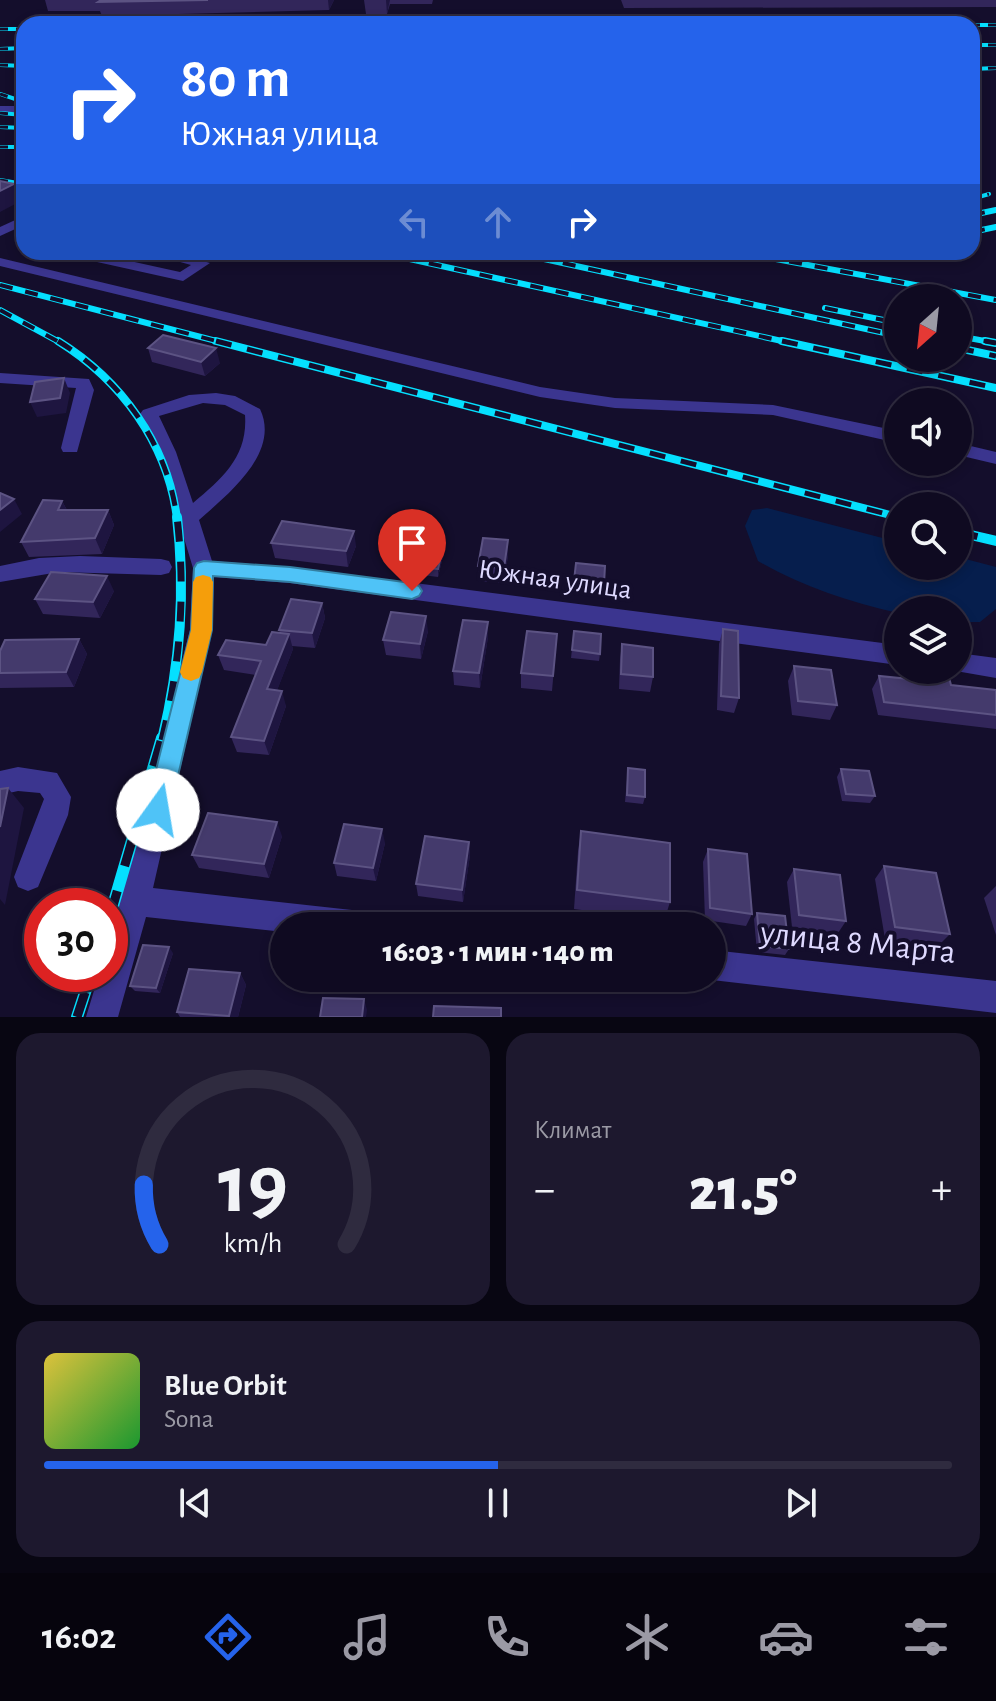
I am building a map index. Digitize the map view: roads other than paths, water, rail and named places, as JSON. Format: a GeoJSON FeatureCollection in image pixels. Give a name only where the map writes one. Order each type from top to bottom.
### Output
{"type":"FeatureCollection","features":[{"type":"Feature","properties":{"kind":"street"},"geometry":{"type":"LineString","coordinates":[[106,260],[183,277],[203,263],[189,260]]}},
{"type":"Feature","properties":{"kind":"street"},"geometry":{"type":"LineString","coordinates":[[0,262],[540,392],[615,403],[773,410],[884,434]]}},
{"type":"Feature","properties":{"kind":"street"},"geometry":{"type":"LineString","coordinates":[[0,378],[83,383],[85,390],[70,448]]}},
{"type":"Feature","properties":{"kind":"street"},"geometry":{"type":"LineString","coordinates":[[102,1017],[136,901],[201,630],[204,568],[190,516],[167,452],[149,414],[180,401],[204,397],[241,403],[254,413],[256,443],[251,454],[223,488],[190,516]]}},
{"type":"Feature","properties":{"kind":"street"},"geometry":{"type":"LineString","coordinates":[[972,452],[996,458]]}},
{"type":"Feature","properties":{"kind":"street"},"geometry":{"type":"LineString","coordinates":[[0,574],[24,567],[62,564],[161,567]]}},
{"type":"Feature","properties":{"kind":"street","name":"Южная улица"},"geometry":{"type":"LineString","coordinates":[[204,568],[290,575],[884,653]]}},
{"type":"Feature","properties":{"kind":"street"},"geometry":{"type":"LineString","coordinates":[[972,665],[996,668]]}},
{"type":"Feature","properties":{"kind":"street"},"geometry":{"type":"LineString","coordinates":[[0,783],[18,779],[48,782],[58,797],[54,815],[28,877]]}},
{"type":"Feature","properties":{"kind":"street"},"geometry":{"type":"LineString","coordinates":[[136,901],[270,916]]}},
{"type":"Feature","properties":{"kind":"street","name":"улица 8 Марта"},"geometry":{"type":"LineString","coordinates":[[726,967],[996,997]]}},
{"type":"Feature","properties":{"kind":"water"},"geometry":{"type":"Polygon","coordinates":[[[767,508],[884,538],[884,580],[972,580],[972,561],[996,567],[996,609],[980,622],[972,622],[972,596],[884,596],[884,609],[808,586],[758,561],[745,526],[752,510],[767,508]]]}},
{"type":"Feature","properties":{"kind":"railway"},"geometry":{"type":"LineString","coordinates":[[980,25],[996,25]]}},
{"type":"Feature","properties":{"kind":"railway"},"geometry":{"type":"LineString","coordinates":[[0,29],[16,29]]}},
{"type":"Feature","properties":{"kind":"railway"},"geometry":{"type":"LineString","coordinates":[[980,45],[996,45]]}},
{"type":"Feature","properties":{"kind":"railway"},"geometry":{"type":"LineString","coordinates":[[0,49],[16,48]]}},
{"type":"Feature","properties":{"kind":"railway"},"geometry":{"type":"LineString","coordinates":[[0,65],[16,66]]}},
{"type":"Feature","properties":{"kind":"railway"},"geometry":{"type":"LineString","coordinates":[[980,69],[996,68]]}},
{"type":"Feature","properties":{"kind":"railway"},"geometry":{"type":"LineString","coordinates":[[0,94],[16,99]]}},
{"type":"Feature","properties":{"kind":"railway"},"geometry":{"type":"LineString","coordinates":[[0,113],[16,114]]}},
{"type":"Feature","properties":{"kind":"railway"},"geometry":{"type":"LineString","coordinates":[[0,127],[16,128]]}},
{"type":"Feature","properties":{"kind":"railway"},"geometry":{"type":"LineString","coordinates":[[0,147],[16,147]]}},
{"type":"Feature","properties":{"kind":"railway"},"geometry":{"type":"LineString","coordinates":[[0,180],[16,183]]}},
{"type":"Feature","properties":{"kind":"railway"},"geometry":{"type":"LineString","coordinates":[[980,197],[989,194]]}},
{"type":"Feature","properties":{"kind":"railway"},"geometry":{"type":"LineString","coordinates":[[980,213],[996,210]]}},
{"type":"Feature","properties":{"kind":"railway"},"geometry":{"type":"LineString","coordinates":[[980,230],[996,227]]}},
{"type":"Feature","properties":{"kind":"railway"},"geometry":{"type":"LineString","coordinates":[[414,260],[791,343]]}},
{"type":"Feature","properties":{"kind":"railway"},"geometry":{"type":"LineString","coordinates":[[549,260],[884,333]]}},
{"type":"Feature","properties":{"kind":"railway"},"geometry":{"type":"LineString","coordinates":[[781,260],[996,300]]}},
{"type":"Feature","properties":{"kind":"railway"},"geometry":{"type":"LineString","coordinates":[[0,285],[224,343]]}},
{"type":"Feature","properties":{"kind":"railway"},"geometry":{"type":"LineString","coordinates":[[825,308],[884,320]]}},
{"type":"Feature","properties":{"kind":"railway"},"geometry":{"type":"LineString","coordinates":[[0,310],[60,343]]}},
{"type":"Feature","properties":{"kind":"railway"},"geometry":{"type":"LineString","coordinates":[[972,339],[996,343],[985,341]]}},
{"type":"Feature","properties":{"kind":"railway"},"geometry":{"type":"LineString","coordinates":[[216,341],[884,513]]}},
{"type":"Feature","properties":{"kind":"railway"},"geometry":{"type":"LineString","coordinates":[[782,341],[996,388]]}},
{"type":"Feature","properties":{"kind":"railway"},"geometry":{"type":"LineString","coordinates":[[60,343],[102,375],[138,416],[163,465],[177,519]]}},
{"type":"Feature","properties":{"kind":"railway"},"geometry":{"type":"LineString","coordinates":[[972,351],[996,356]]}},
{"type":"Feature","properties":{"kind":"railway"},"geometry":{"type":"LineString","coordinates":[[162,740],[180,629],[181,574],[177,517]]}},
{"type":"Feature","properties":{"kind":"railway"},"geometry":{"type":"LineString","coordinates":[[972,535],[996,541]]}},
{"type":"Feature","properties":{"kind":"railway"},"geometry":{"type":"LineString","coordinates":[[118,888],[162,738]]}},
{"type":"Feature","properties":{"kind":"railway"},"geometry":{"type":"LineString","coordinates":[[77,1017],[85,992]]}}]}
